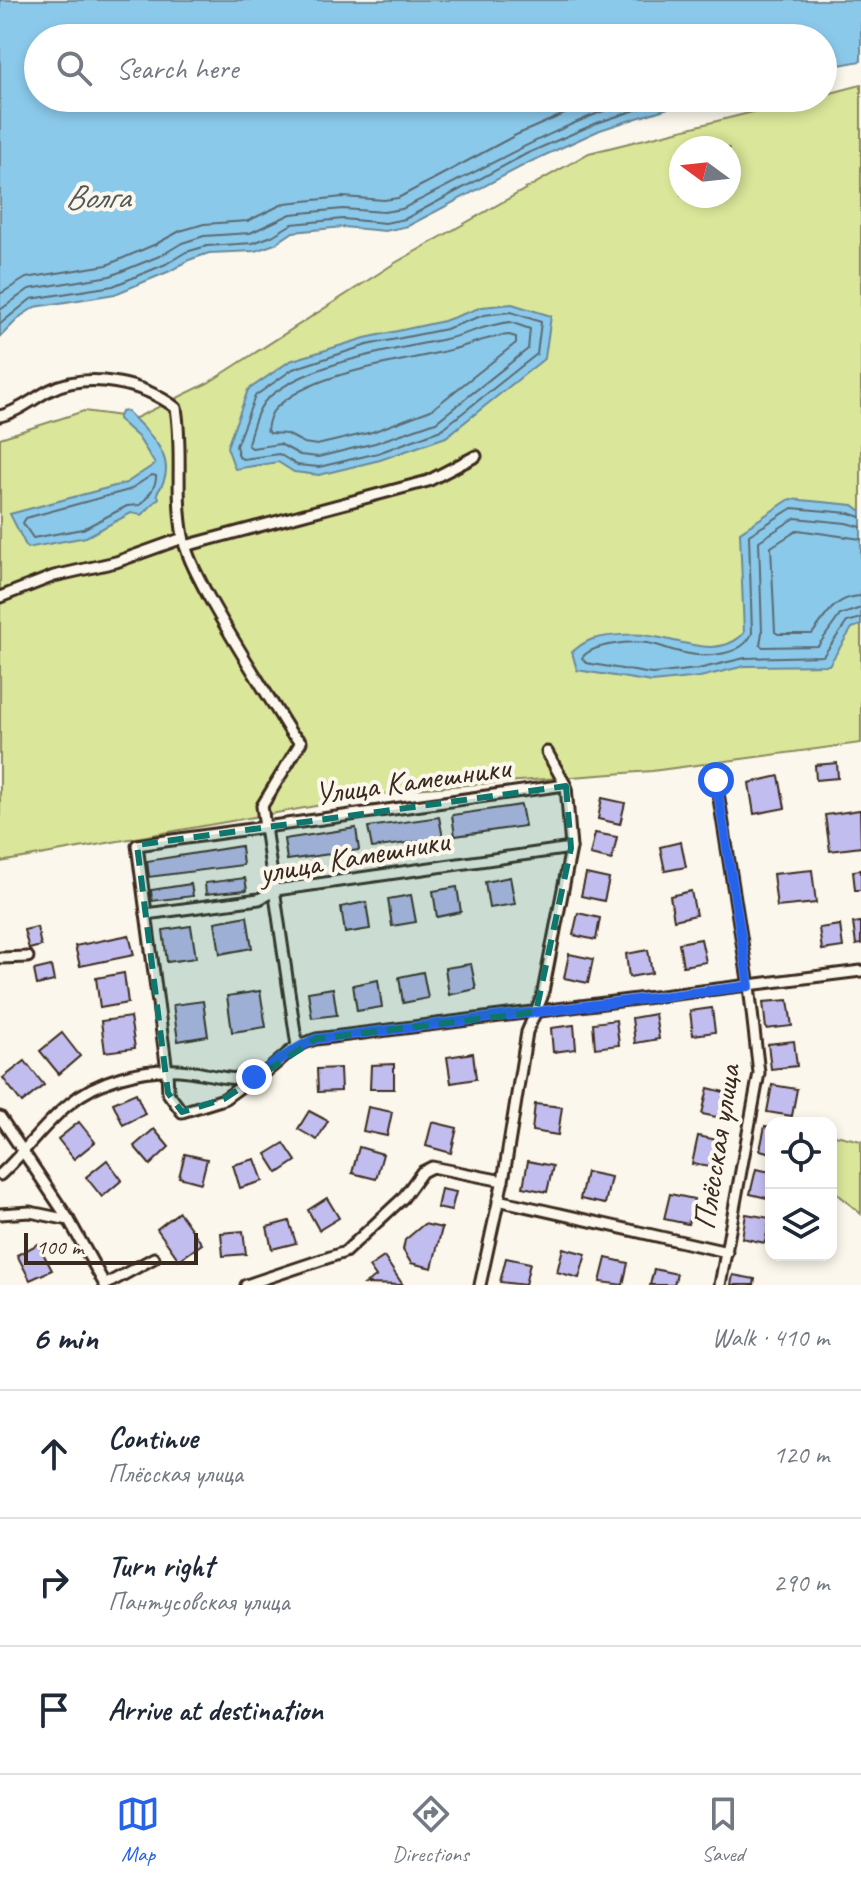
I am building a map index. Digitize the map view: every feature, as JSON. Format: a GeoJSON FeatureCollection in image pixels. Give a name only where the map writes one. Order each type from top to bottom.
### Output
{"type":"FeatureCollection","features":[{"type":"Feature","properties":{"kind":"street"},"geometry":{"type":"LineString","coordinates":[[0,416],[54,388],[83,380],[123,386],[165,400],[176,408],[179,426],[179,500],[184,542],[226,629],[291,733],[301,742],[262,806],[297,1046]]}},
{"type":"Feature","properties":{"kind":"street"},"geometry":{"type":"LineString","coordinates":[[0,597],[54,576],[428,481],[476,456]]}},
{"type":"Feature","properties":{"kind":"street"},"geometry":{"type":"LineString","coordinates":[[480,1285],[503,1181],[527,1032],[542,997],[571,848],[565,785],[547,752]]}},
{"type":"Feature","properties":{"kind":"street","name":"Плёсская улица"},"geometry":{"type":"LineString","coordinates":[[716,780],[749,986],[759,1073],[720,1285]]}},
{"type":"Feature","properties":{"kind":"street","name":"Улица Камешники"},"geometry":{"type":"LineString","coordinates":[[146,914],[137,845],[565,785]]}},
{"type":"Feature","properties":{"kind":"street","name":"улица Камешники"},"geometry":{"type":"LineString","coordinates":[[146,914],[259,899],[276,890],[571,848]]}},
{"type":"Feature","properties":{"kind":"street"},"geometry":{"type":"LineString","coordinates":[[146,914],[168,1093],[182,1112],[224,1099],[297,1046],[316,1039],[861,971]]}},
{"type":"Feature","properties":{"kind":"street"},"geometry":{"type":"LineString","coordinates":[[0,958],[28,957]]}},
{"type":"Feature","properties":{"kind":"street"},"geometry":{"type":"LineString","coordinates":[[0,1175],[70,1103],[103,1083],[139,1073],[167,1071],[254,1077]]}},
{"type":"Feature","properties":{"kind":"street"},"geometry":{"type":"LineString","coordinates":[[0,1117],[69,1220],[105,1285],[154,1258]]}},
{"type":"Feature","properties":{"kind":"street"},"geometry":{"type":"LineString","coordinates":[[246,1285],[345,1252],[403,1198],[422,1172],[432,1167],[503,1181]]}},
{"type":"Feature","properties":{"kind":"street"},"geometry":{"type":"LineString","coordinates":[[498,1200],[727,1252]]}},
{"type":"Feature","properties":{"kind":"street"},"geometry":{"type":"LineString","coordinates":[[0,1214],[30,1212],[69,1220]]}},
{"type":"Feature","properties":{"kind":"highlighted area"},"geometry":{"type":"Polygon","coordinates":[[[566,786],[571,848],[536,1012],[316,1039],[224,1099],[182,1112],[168,1093],[137,845],[566,786]]]}},
{"type":"Feature","properties":{"kind":"green space"},"geometry":{"type":"Polygon","coordinates":[[[861,85],[861,743],[652,771],[412,789],[0,862],[0,438],[84,411],[136,418],[208,383],[395,263],[589,153],[753,112],[837,112],[837,91],[861,85]]]}},
{"type":"Feature","properties":{"kind":"green space"},"geometry":{"type":"Polygon","coordinates":[[[837,1135],[861,1141],[861,1214],[837,1193],[837,1135]]]}},
{"type":"Feature","properties":{"kind":"water","name":"Волга"},"geometry":{"type":"Polygon","coordinates":[[[0,0],[861,0],[861,61],[837,65],[837,24],[24,24],[24,112],[656,112],[600,130],[530,162],[408,226],[385,231],[343,227],[293,232],[275,244],[255,251],[209,253],[115,294],[35,307],[0,337],[0,0]]]}},
{"type":"Feature","properties":{"kind":"water"},"geometry":{"type":"Polygon","coordinates":[[[512,304],[551,316],[545,358],[446,437],[380,460],[319,475],[294,472],[278,462],[235,469],[227,447],[248,390],[290,361],[365,338],[444,321],[482,307],[512,304]]]}},
{"type":"Feature","properties":{"kind":"water"},"geometry":{"type":"Polygon","coordinates":[[[127,411],[153,439],[165,459],[164,481],[157,493],[159,498],[142,515],[131,513],[86,537],[27,548],[10,514],[126,483],[155,464],[138,437],[118,419],[121,412],[127,411]]]}},
{"type":"Feature","properties":{"kind":"water"},"geometry":{"type":"Polygon","coordinates":[[[790,499],[853,505],[861,511],[861,625],[852,628],[829,665],[745,666],[700,677],[652,682],[577,670],[572,652],[588,641],[599,638],[644,635],[711,647],[734,641],[744,633],[740,532],[790,499]]]}},
{"type":"Feature","properties":{"kind":"building"},"geometry":{"type":"Polygon","coordinates":[[[837,763],[838,778],[816,780],[815,765],[837,763]]]}},
{"type":"Feature","properties":{"kind":"building"},"geometry":{"type":"Polygon","coordinates":[[[779,776],[785,808],[754,814],[749,783],[779,776]]]}},
{"type":"Feature","properties":{"kind":"building"},"geometry":{"type":"Polygon","coordinates":[[[602,798],[625,803],[620,824],[598,819],[602,798]]]}},
{"type":"Feature","properties":{"kind":"building"},"geometry":{"type":"Polygon","coordinates":[[[521,805],[525,826],[455,836],[452,815],[521,805]]]}},
{"type":"Feature","properties":{"kind":"building"},"geometry":{"type":"Polygon","coordinates":[[[860,810],[861,847],[830,851],[825,815],[860,810]]]}},
{"type":"Feature","properties":{"kind":"building"},"geometry":{"type":"Polygon","coordinates":[[[439,817],[443,838],[372,848],[368,827],[439,817]]]}},
{"type":"Feature","properties":{"kind":"building"},"geometry":{"type":"Polygon","coordinates":[[[356,828],[359,850],[287,860],[284,839],[356,828]]]}},
{"type":"Feature","properties":{"kind":"building"},"geometry":{"type":"Polygon","coordinates":[[[595,833],[617,837],[612,860],[590,855],[595,833]]]}},
{"type":"Feature","properties":{"kind":"building"},"geometry":{"type":"Polygon","coordinates":[[[681,842],[686,867],[665,871],[660,847],[681,842]]]}},
{"type":"Feature","properties":{"kind":"building"},"geometry":{"type":"Polygon","coordinates":[[[241,846],[243,865],[149,877],[147,861],[241,846]]]}},
{"type":"Feature","properties":{"kind":"building"},"geometry":{"type":"Polygon","coordinates":[[[812,870],[816,903],[777,907],[773,874],[812,870]]]}},
{"type":"Feature","properties":{"kind":"building"},"geometry":{"type":"Polygon","coordinates":[[[861,870],[861,890],[855,890],[853,871],[861,870]]]}},
{"type":"Feature","properties":{"kind":"building"},"geometry":{"type":"Polygon","coordinates":[[[586,874],[609,879],[604,901],[581,896],[586,874]]]}},
{"type":"Feature","properties":{"kind":"building"},"geometry":{"type":"Polygon","coordinates":[[[510,877],[515,904],[489,908],[485,882],[510,877]]]}},
{"type":"Feature","properties":{"kind":"building"},"geometry":{"type":"Polygon","coordinates":[[[245,878],[247,890],[206,894],[205,883],[245,878]]]}},
{"type":"Feature","properties":{"kind":"building"},"geometry":{"type":"Polygon","coordinates":[[[191,884],[193,896],[152,901],[151,890],[191,884]]]}},
{"type":"Feature","properties":{"kind":"building"},"geometry":{"type":"Polygon","coordinates":[[[457,887],[461,912],[437,917],[433,891],[457,887]]]}},
{"type":"Feature","properties":{"kind":"building"},"geometry":{"type":"Polygon","coordinates":[[[691,891],[696,915],[674,920],[670,896],[691,891]]]}},
{"type":"Feature","properties":{"kind":"building"},"geometry":{"type":"Polygon","coordinates":[[[411,895],[416,922],[392,926],[388,899],[411,895]]]}},
{"type":"Feature","properties":{"kind":"building"},"geometry":{"type":"Polygon","coordinates":[[[366,902],[370,929],[345,933],[341,907],[366,902]]]}},
{"type":"Feature","properties":{"kind":"building"},"geometry":{"type":"Polygon","coordinates":[[[578,913],[600,918],[596,940],[573,935],[578,913]]]}},
{"type":"Feature","properties":{"kind":"building"},"geometry":{"type":"Polygon","coordinates":[[[247,916],[252,948],[220,954],[215,922],[247,916]]]}},
{"type":"Feature","properties":{"kind":"building"},"geometry":{"type":"Polygon","coordinates":[[[861,922],[861,944],[856,945],[853,923],[861,922]]]}},
{"type":"Feature","properties":{"kind":"building"},"geometry":{"type":"Polygon","coordinates":[[[840,925],[843,947],[822,950],[819,928],[840,925]]]}},
{"type":"Feature","properties":{"kind":"building"},"geometry":{"type":"Polygon","coordinates":[[[191,926],[196,958],[167,962],[163,930],[191,926]]]}},
{"type":"Feature","properties":{"kind":"building"},"geometry":{"type":"Polygon","coordinates":[[[37,927],[41,946],[29,949],[24,930],[37,927]]]}},
{"type":"Feature","properties":{"kind":"building"},"geometry":{"type":"Polygon","coordinates":[[[129,935],[134,955],[80,966],[75,946],[129,935]]]}},
{"type":"Feature","properties":{"kind":"building"},"geometry":{"type":"Polygon","coordinates":[[[701,939],[706,962],[683,966],[679,943],[701,939]]]}},
{"type":"Feature","properties":{"kind":"building"},"geometry":{"type":"Polygon","coordinates":[[[648,950],[652,973],[629,977],[626,954],[648,950]]]}},
{"type":"Feature","properties":{"kind":"building"},"geometry":{"type":"Polygon","coordinates":[[[569,954],[593,959],[588,983],[564,978],[569,954]]]}},
{"type":"Feature","properties":{"kind":"building"},"geometry":{"type":"Polygon","coordinates":[[[471,964],[476,989],[449,995],[445,968],[471,964]]]}},
{"type":"Feature","properties":{"kind":"building"},"geometry":{"type":"Polygon","coordinates":[[[51,966],[54,981],[37,985],[34,970],[51,966]]]}},
{"type":"Feature","properties":{"kind":"building"},"geometry":{"type":"Polygon","coordinates":[[[423,972],[428,998],[403,1003],[399,977],[423,972]]]}},
{"type":"Feature","properties":{"kind":"building"},"geometry":{"type":"Polygon","coordinates":[[[124,973],[128,1003],[100,1008],[96,978],[124,973]]]}},
{"type":"Feature","properties":{"kind":"building"},"geometry":{"type":"Polygon","coordinates":[[[378,980],[382,1007],[357,1011],[353,985],[378,980]]]}},
{"type":"Feature","properties":{"kind":"building"},"geometry":{"type":"Polygon","coordinates":[[[333,988],[337,1015],[312,1018],[308,992],[333,988]]]}},
{"type":"Feature","properties":{"kind":"building"},"geometry":{"type":"Polygon","coordinates":[[[260,991],[266,1027],[232,1032],[227,996],[260,991]]]}},
{"type":"Feature","properties":{"kind":"building"},"geometry":{"type":"Polygon","coordinates":[[[788,1000],[792,1026],[766,1029],[763,1002],[788,1000]]]}},
{"type":"Feature","properties":{"kind":"building"},"geometry":{"type":"Polygon","coordinates":[[[203,1001],[208,1036],[178,1041],[173,1005],[203,1001]]]}},
{"type":"Feature","properties":{"kind":"building"},"geometry":{"type":"Polygon","coordinates":[[[712,1008],[715,1032],[693,1035],[690,1011],[712,1008]]]}},
{"type":"Feature","properties":{"kind":"building"},"geometry":{"type":"Polygon","coordinates":[[[655,1014],[659,1039],[635,1043],[632,1018],[655,1014]]]}},
{"type":"Feature","properties":{"kind":"building"},"geometry":{"type":"Polygon","coordinates":[[[130,1017],[135,1048],[105,1052],[101,1021],[130,1017]]]}},
{"type":"Feature","properties":{"kind":"building"},"geometry":{"type":"Polygon","coordinates":[[[616,1020],[619,1045],[595,1048],[593,1023],[616,1020]]]}},
{"type":"Feature","properties":{"kind":"building"},"geometry":{"type":"Polygon","coordinates":[[[574,1025],[576,1049],[553,1052],[551,1028],[574,1025]]]}},
{"type":"Feature","properties":{"kind":"building"},"geometry":{"type":"Polygon","coordinates":[[[62,1033],[80,1056],[59,1074],[40,1051],[62,1033]]]}},
{"type":"Feature","properties":{"kind":"building"},"geometry":{"type":"Polygon","coordinates":[[[794,1041],[797,1066],[771,1069],[768,1044],[794,1041]]]}},
{"type":"Feature","properties":{"kind":"building"},"geometry":{"type":"Polygon","coordinates":[[[473,1053],[476,1079],[451,1083],[447,1057],[473,1053]]]}},
{"type":"Feature","properties":{"kind":"building"},"geometry":{"type":"Polygon","coordinates":[[[25,1061],[44,1085],[22,1103],[3,1078],[25,1061]]]}},
{"type":"Feature","properties":{"kind":"building"},"geometry":{"type":"Polygon","coordinates":[[[394,1064],[394,1089],[370,1089],[371,1065],[394,1064]]]}},
{"type":"Feature","properties":{"kind":"building"},"geometry":{"type":"Polygon","coordinates":[[[340,1068],[341,1091],[318,1092],[317,1069],[340,1068]]]}},
{"type":"Feature","properties":{"kind":"building"},"geometry":{"type":"Polygon","coordinates":[[[772,1085],[797,1089],[792,1116],[767,1112],[772,1085]]]}},
{"type":"Feature","properties":{"kind":"building"},"geometry":{"type":"Polygon","coordinates":[[[708,1088],[732,1094],[726,1119],[702,1114],[708,1088]]]}},
{"type":"Feature","properties":{"kind":"building"},"geometry":{"type":"Polygon","coordinates":[[[136,1093],[145,1114],[123,1125],[113,1103],[136,1093]]]}},
{"type":"Feature","properties":{"kind":"building"},"geometry":{"type":"Polygon","coordinates":[[[535,1104],[562,1107],[558,1135],[532,1131],[535,1104]]]}},
{"type":"Feature","properties":{"kind":"building"},"geometry":{"type":"Polygon","coordinates":[[[368,1107],[392,1112],[387,1136],[363,1131],[368,1107]]]}},
{"type":"Feature","properties":{"kind":"building"},"geometry":{"type":"Polygon","coordinates":[[[309,1111],[328,1121],[317,1140],[298,1129],[309,1111]]]}},
{"type":"Feature","properties":{"kind":"building"},"geometry":{"type":"Polygon","coordinates":[[[79,1122],[95,1142],[74,1159],[58,1139],[79,1122]]]}},
{"type":"Feature","properties":{"kind":"building"},"geometry":{"type":"Polygon","coordinates":[[[432,1122],[457,1128],[451,1153],[426,1146],[432,1122]]]}},
{"type":"Feature","properties":{"kind":"building"},"geometry":{"type":"Polygon","coordinates":[[[765,1126],[765,1151],[760,1150],[765,1126]]]}},
{"type":"Feature","properties":{"kind":"building"},"geometry":{"type":"Polygon","coordinates":[[[154,1129],[169,1147],[150,1165],[134,1146],[154,1129]]]}},
{"type":"Feature","properties":{"kind":"building"},"geometry":{"type":"Polygon","coordinates":[[[698,1136],[722,1141],[717,1168],[692,1164],[698,1136]]]}},
{"type":"Feature","properties":{"kind":"building"},"geometry":{"type":"Polygon","coordinates":[[[284,1143],[296,1161],[278,1173],[266,1154],[284,1143]]]}},
{"type":"Feature","properties":{"kind":"building"},"geometry":{"type":"Polygon","coordinates":[[[359,1147],[383,1154],[376,1179],[352,1173],[359,1147]]]}},
{"type":"Feature","properties":{"kind":"building"},"geometry":{"type":"Polygon","coordinates":[[[185,1154],[207,1159],[201,1183],[179,1177],[185,1154]]]}},
{"type":"Feature","properties":{"kind":"building"},"geometry":{"type":"Polygon","coordinates":[[[255,1159],[263,1181],[240,1188],[233,1165],[255,1159]]]}},
{"type":"Feature","properties":{"kind":"building"},"geometry":{"type":"Polygon","coordinates":[[[107,1160],[122,1180],[102,1197],[86,1177],[107,1160]]]}},
{"type":"Feature","properties":{"kind":"building"},"geometry":{"type":"Polygon","coordinates":[[[528,1161],[553,1166],[547,1192],[523,1187],[528,1161]]]}},
{"type":"Feature","properties":{"kind":"building"},"geometry":{"type":"Polygon","coordinates":[[[756,1169],[765,1171],[765,1198],[750,1194],[756,1169]]]}},
{"type":"Feature","properties":{"kind":"building"},"geometry":{"type":"Polygon","coordinates":[[[586,1172],[611,1177],[605,1204],[580,1199],[586,1172]]]}},
{"type":"Feature","properties":{"kind":"building"},"geometry":{"type":"Polygon","coordinates":[[[441,1189],[456,1192],[451,1211],[437,1208],[441,1189]]]}},
{"type":"Feature","properties":{"kind":"building"},"geometry":{"type":"Polygon","coordinates":[[[670,1194],[694,1199],[688,1224],[664,1219],[670,1194]]]}},
{"type":"Feature","properties":{"kind":"building"},"geometry":{"type":"Polygon","coordinates":[[[327,1198],[339,1218],[319,1230],[308,1210],[327,1198]]]}},
{"type":"Feature","properties":{"kind":"building"},"geometry":{"type":"Polygon","coordinates":[[[179,1212],[202,1244],[179,1260],[157,1229],[179,1212]]]}},
{"type":"Feature","properties":{"kind":"building"},"geometry":{"type":"Polygon","coordinates":[[[746,1214],[765,1217],[765,1243],[742,1238],[746,1214]]]}},
{"type":"Feature","properties":{"kind":"building"},"geometry":{"type":"Polygon","coordinates":[[[289,1221],[296,1243],[272,1249],[267,1227],[289,1221]]]}},
{"type":"Feature","properties":{"kind":"building"},"geometry":{"type":"Polygon","coordinates":[[[424,1224],[442,1228],[432,1268],[411,1263],[403,1250],[405,1240],[424,1224]]]}},
{"type":"Feature","properties":{"kind":"building"},"geometry":{"type":"Polygon","coordinates":[[[243,1231],[246,1254],[223,1256],[221,1233],[243,1231]]]}},
{"type":"Feature","properties":{"kind":"building"},"geometry":{"type":"Polygon","coordinates":[[[38,1244],[52,1270],[30,1280],[17,1255],[38,1244]]]}},
{"type":"Feature","properties":{"kind":"building"},"geometry":{"type":"Polygon","coordinates":[[[563,1248],[586,1254],[579,1278],[557,1272],[563,1248]]]}},
{"type":"Feature","properties":{"kind":"building"},"geometry":{"type":"Polygon","coordinates":[[[384,1257],[403,1285],[365,1284],[376,1277],[369,1267],[384,1257]]]}},
{"type":"Feature","properties":{"kind":"building"},"geometry":{"type":"Polygon","coordinates":[[[506,1258],[530,1263],[525,1285],[500,1282],[506,1258]]]}},
{"type":"Feature","properties":{"kind":"building"},"geometry":{"type":"Polygon","coordinates":[[[606,1258],[628,1263],[623,1285],[600,1282],[606,1258]]]}},
{"type":"Feature","properties":{"kind":"building"},"geometry":{"type":"Polygon","coordinates":[[[654,1269],[677,1274],[674,1285],[650,1285],[654,1269]]]}},
{"type":"Feature","properties":{"kind":"building"},"geometry":{"type":"Polygon","coordinates":[[[733,1275],[755,1279],[754,1285],[731,1285],[733,1275]]]}},
{"type":"Feature","properties":{"kind":"route"},"geometry":{"type":"LineString","coordinates":[[254,1077],[297,1046],[316,1039],[749,986],[716,780]]}}]}
